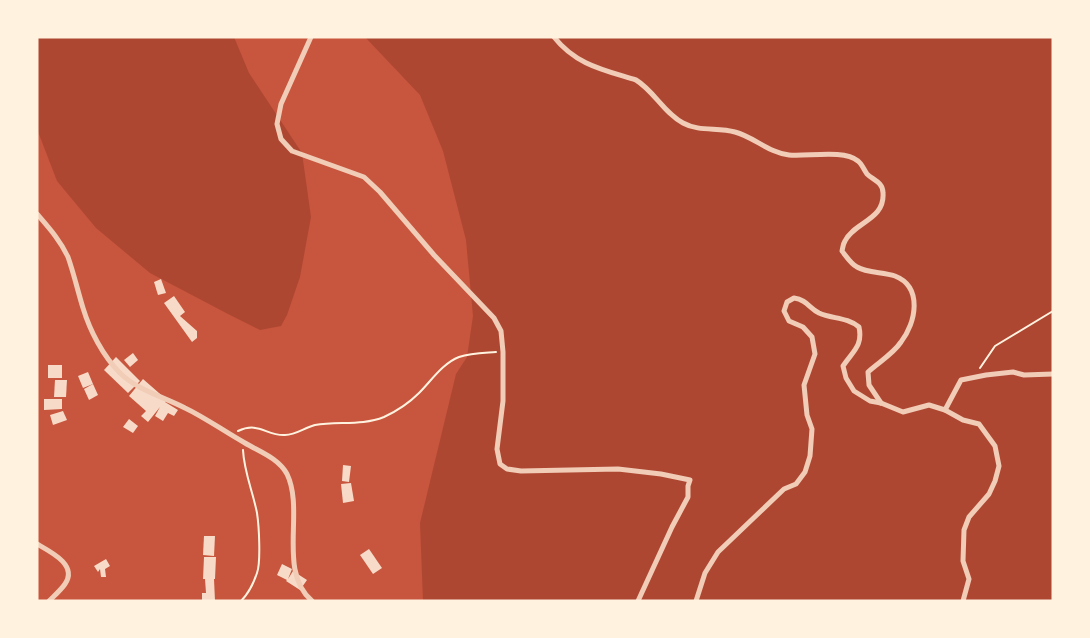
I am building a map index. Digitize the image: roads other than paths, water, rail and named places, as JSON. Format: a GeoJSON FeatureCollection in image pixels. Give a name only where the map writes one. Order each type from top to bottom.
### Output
{"type":"FeatureCollection","features":[{"type":"Feature","properties":{"kind":"street"},"geometry":{"type":"LineString","coordinates":[[310,37],[281,104],[277,124],[281,139],[292,151],[364,177],[494,318],[501,331],[503,352],[503,401],[497,449],[500,464],[507,469],[521,471],[618,469],[690,480],[688,497],[638,601]]}},
{"type":"Feature","properties":{"kind":"street"},"geometry":{"type":"LineString","coordinates":[[554,37],[581,61],[644,84],[680,122],[695,129],[737,132],[768,149],[789,155],[841,155],[857,160],[869,176],[878,181],[884,190],[879,210],[845,240],[842,251],[858,268],[897,277],[907,284],[912,294],[915,307],[909,330],[892,353],[868,372],[869,385],[881,403]]}},
{"type":"Feature","properties":{"kind":"street"},"geometry":{"type":"LineString","coordinates":[[37,214],[57,237],[68,258],[91,328],[103,352],[120,373],[135,385],[187,409],[273,458],[285,471],[292,487],[294,565],[300,584],[312,601]]}},
{"type":"Feature","properties":{"kind":"street"},"geometry":{"type":"LineString","coordinates":[[695,601],[705,573],[718,552],[784,489],[796,484],[805,472],[810,456],[812,429],[807,415],[804,385],[815,354],[812,337],[803,327],[789,321],[784,311],[787,302],[794,298],[803,300],[820,314],[852,321],[859,327],[859,347],[843,366],[853,391],[870,401],[903,412],[929,405],[946,410],[963,420],[979,424],[995,446],[999,466],[995,481],[964,530],[963,561],[969,579],[963,601]]}},
{"type":"Feature","properties":{"kind":"street"},"geometry":{"type":"LineString","coordinates":[[946,410],[961,380],[1013,372],[1024,375],[1053,374]]}},
{"type":"Feature","properties":{"kind":"street"},"geometry":{"type":"LineString","coordinates":[[37,544],[64,561],[69,572],[66,582],[49,601]]}}]}
